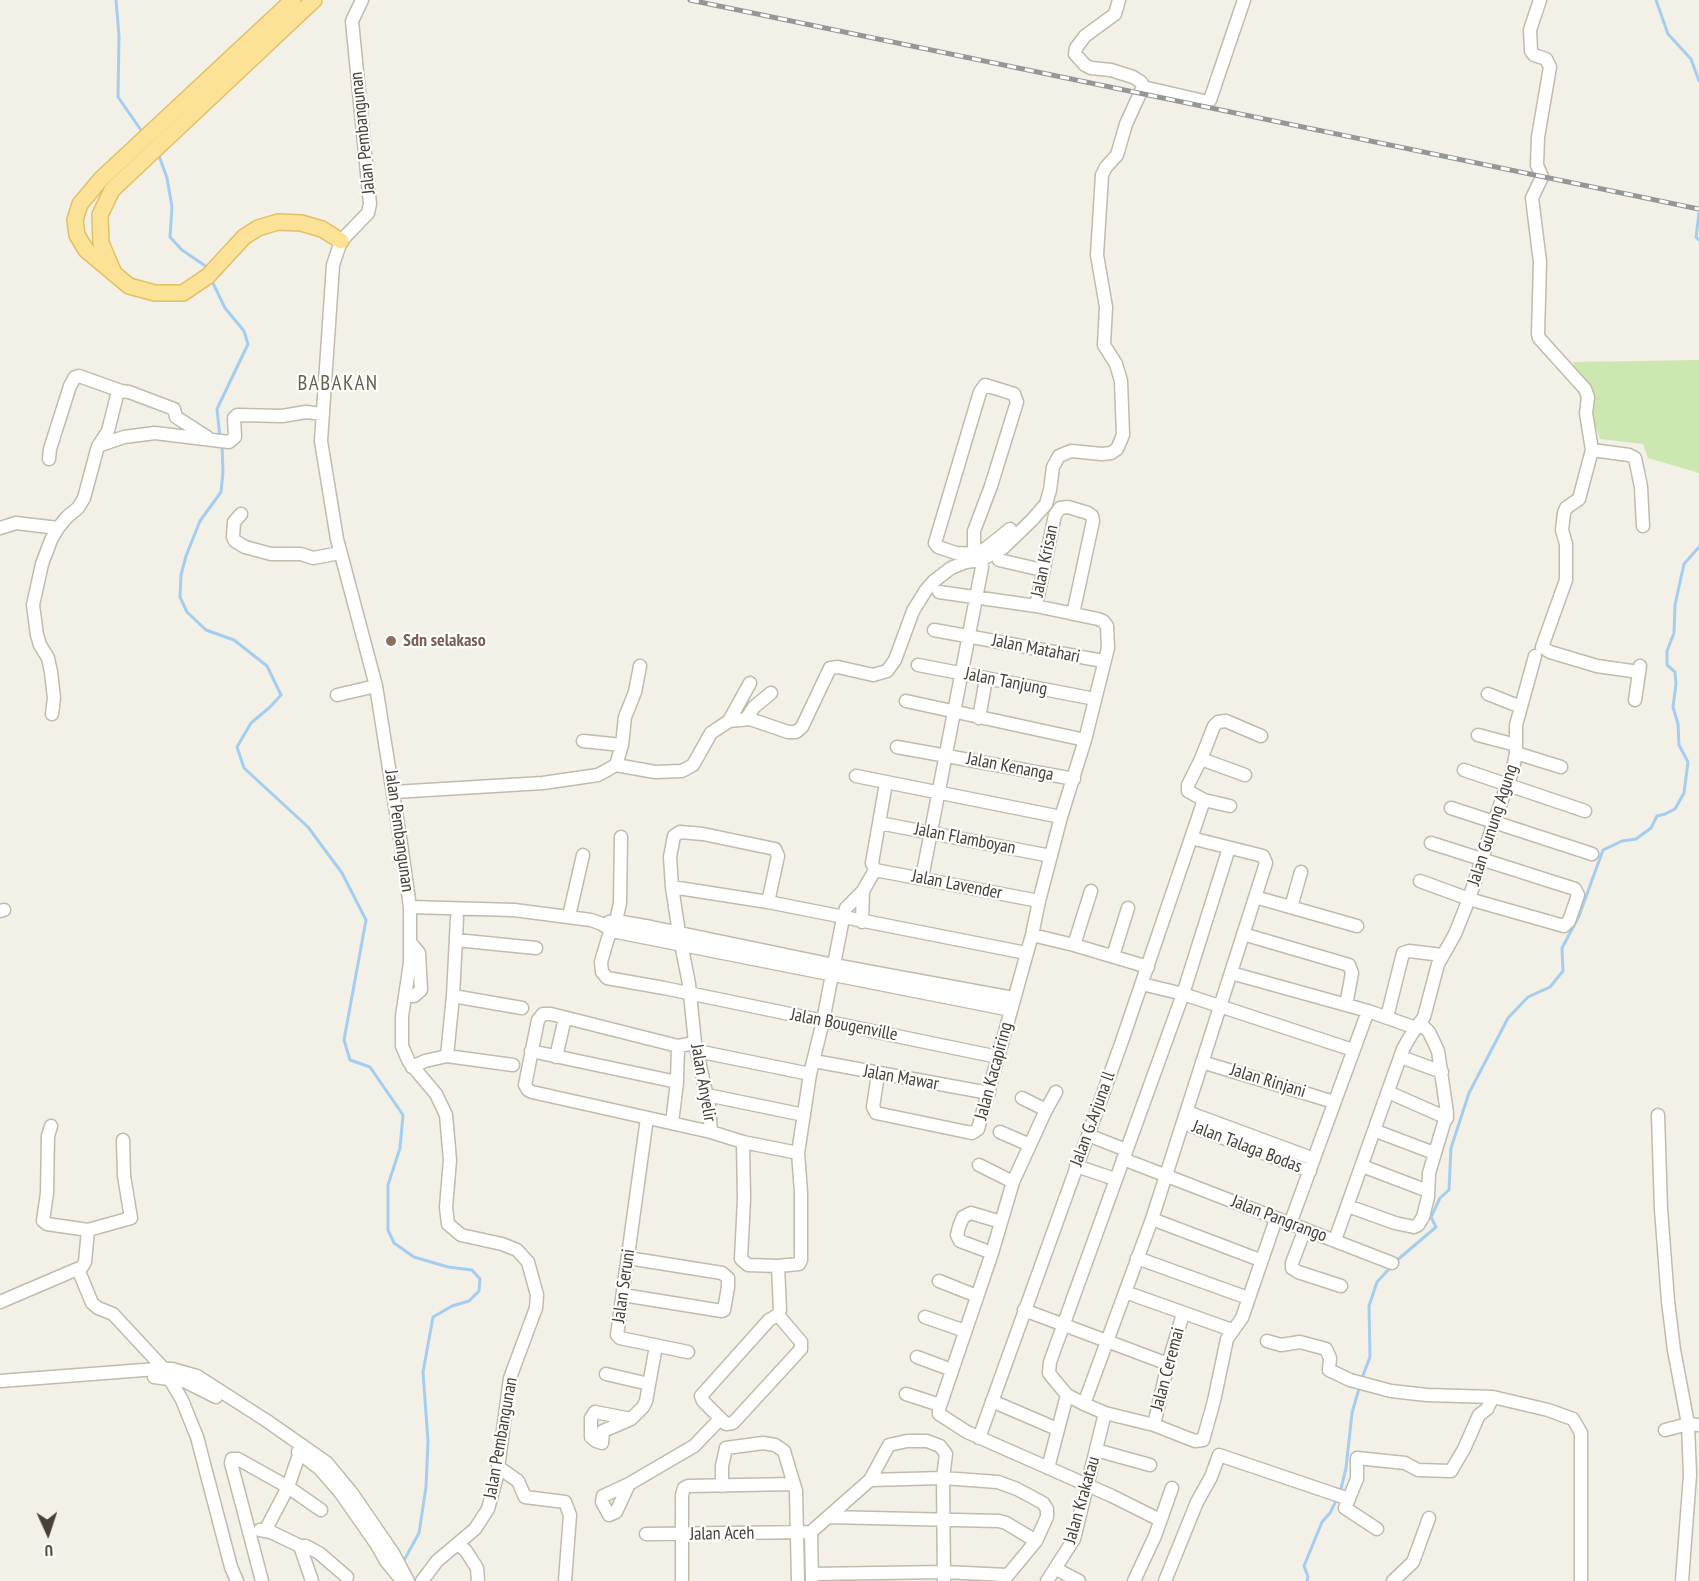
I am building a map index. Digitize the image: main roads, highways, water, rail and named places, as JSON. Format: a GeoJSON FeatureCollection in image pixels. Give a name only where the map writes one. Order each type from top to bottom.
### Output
{"type":"FeatureCollection","features":[{"type":"Feature","properties":{"kind":"main road"},"geometry":{"type":"LineString","coordinates":[[115,275],[101,243],[100,215],[112,190],[145,149],[293,0]]}},
{"type":"Feature","properties":{"kind":"main road"},"geometry":{"type":"LineString","coordinates":[[169,126],[314,0]]}},
{"type":"Feature","properties":{"kind":"main road"},"geometry":{"type":"LineString","coordinates":[[145,149],[101,180],[80,204],[75,220],[77,235],[86,250],[129,286],[155,292],[183,293],[208,276],[244,237],[258,228],[278,222],[301,223],[322,228],[340,241]]}},
{"type":"Feature","properties":{"kind":"main road"},"geometry":{"type":"LineString","coordinates":[[75,220],[100,215]]}},
{"type":"Feature","properties":{"kind":"waterway"},"geometry":{"type":"LineString","coordinates":[[116,0],[119,36],[118,97],[143,133]]}},
{"type":"Feature","properties":{"kind":"waterway"},"geometry":{"type":"LineString","coordinates":[[1656,0],[1668,34],[1691,59],[1699,81]]}},
{"type":"Feature","properties":{"kind":"waterway"},"geometry":{"type":"LineString","coordinates":[[158,153],[167,178],[172,207],[170,237],[182,250],[207,267]]}},
{"type":"Feature","properties":{"kind":"waterway"},"geometry":{"type":"LineString","coordinates":[[1699,213],[1696,237],[1699,240]]}},
{"type":"Feature","properties":{"kind":"waterway"},"geometry":{"type":"LineString","coordinates":[[211,279],[225,308],[244,331],[248,344],[217,409],[220,438]]}},
{"type":"Feature","properties":{"kind":"waterway"},"geometry":{"type":"LineString","coordinates":[[222,444],[221,492],[200,521],[186,556],[181,575],[180,597],[187,612],[206,630],[234,640],[267,666],[281,695],[251,723],[237,747],[244,768],[308,827],[342,873],[366,920],[344,1040],[350,1060],[370,1067],[403,1115],[400,1148],[388,1185],[388,1230],[394,1243],[414,1257],[448,1267],[472,1270],[480,1279],[479,1291],[469,1301],[452,1306],[433,1317],[423,1372],[428,1441],[426,1487],[419,1533],[402,1564]]}},
{"type":"Feature","properties":{"kind":"waterway"},"geometry":{"type":"LineString","coordinates":[[1395,1262],[1436,1227],[1431,1217],[1440,1198],[1449,1190],[1451,1148],[1469,1093],[1508,1018],[1528,997],[1550,987],[1563,971],[1562,948],[1579,916],[1603,850],[1622,841],[1636,839],[1651,828],[1657,816],[1675,809],[1684,793],[1688,762],[1679,745],[1678,724],[1673,707],[1675,672],[1667,665],[1667,651],[1674,633],[1675,605],[1684,564],[1699,547]]}},
{"type":"Feature","properties":{"kind":"waterway"},"geometry":{"type":"LineString","coordinates":[[1362,1378],[1370,1357],[1369,1306],[1377,1282],[1391,1267]]}},
{"type":"Feature","properties":{"kind":"waterway"},"geometry":{"type":"LineString","coordinates":[[1340,1493],[1346,1468],[1352,1413],[1360,1385]]}},
{"type":"Feature","properties":{"kind":"waterway"},"geometry":{"type":"LineString","coordinates":[[1307,1581],[1304,1566],[1322,1522],[1337,1499]]}},
{"type":"Feature","properties":{"kind":"railway"},"geometry":{"type":"LineString","coordinates":[[690,0],[1699,209]]}},
{"type":"Feature","properties":{"kind":"place","name":"Sdn selakaso"},"geometry":{"type":"Point","coordinates":[391,641]}},
{"type":"Feature","properties":{"kind":"district","name":"BABAKAN"},"geometry":{"type":"Point","coordinates":[338,384]}}]}
